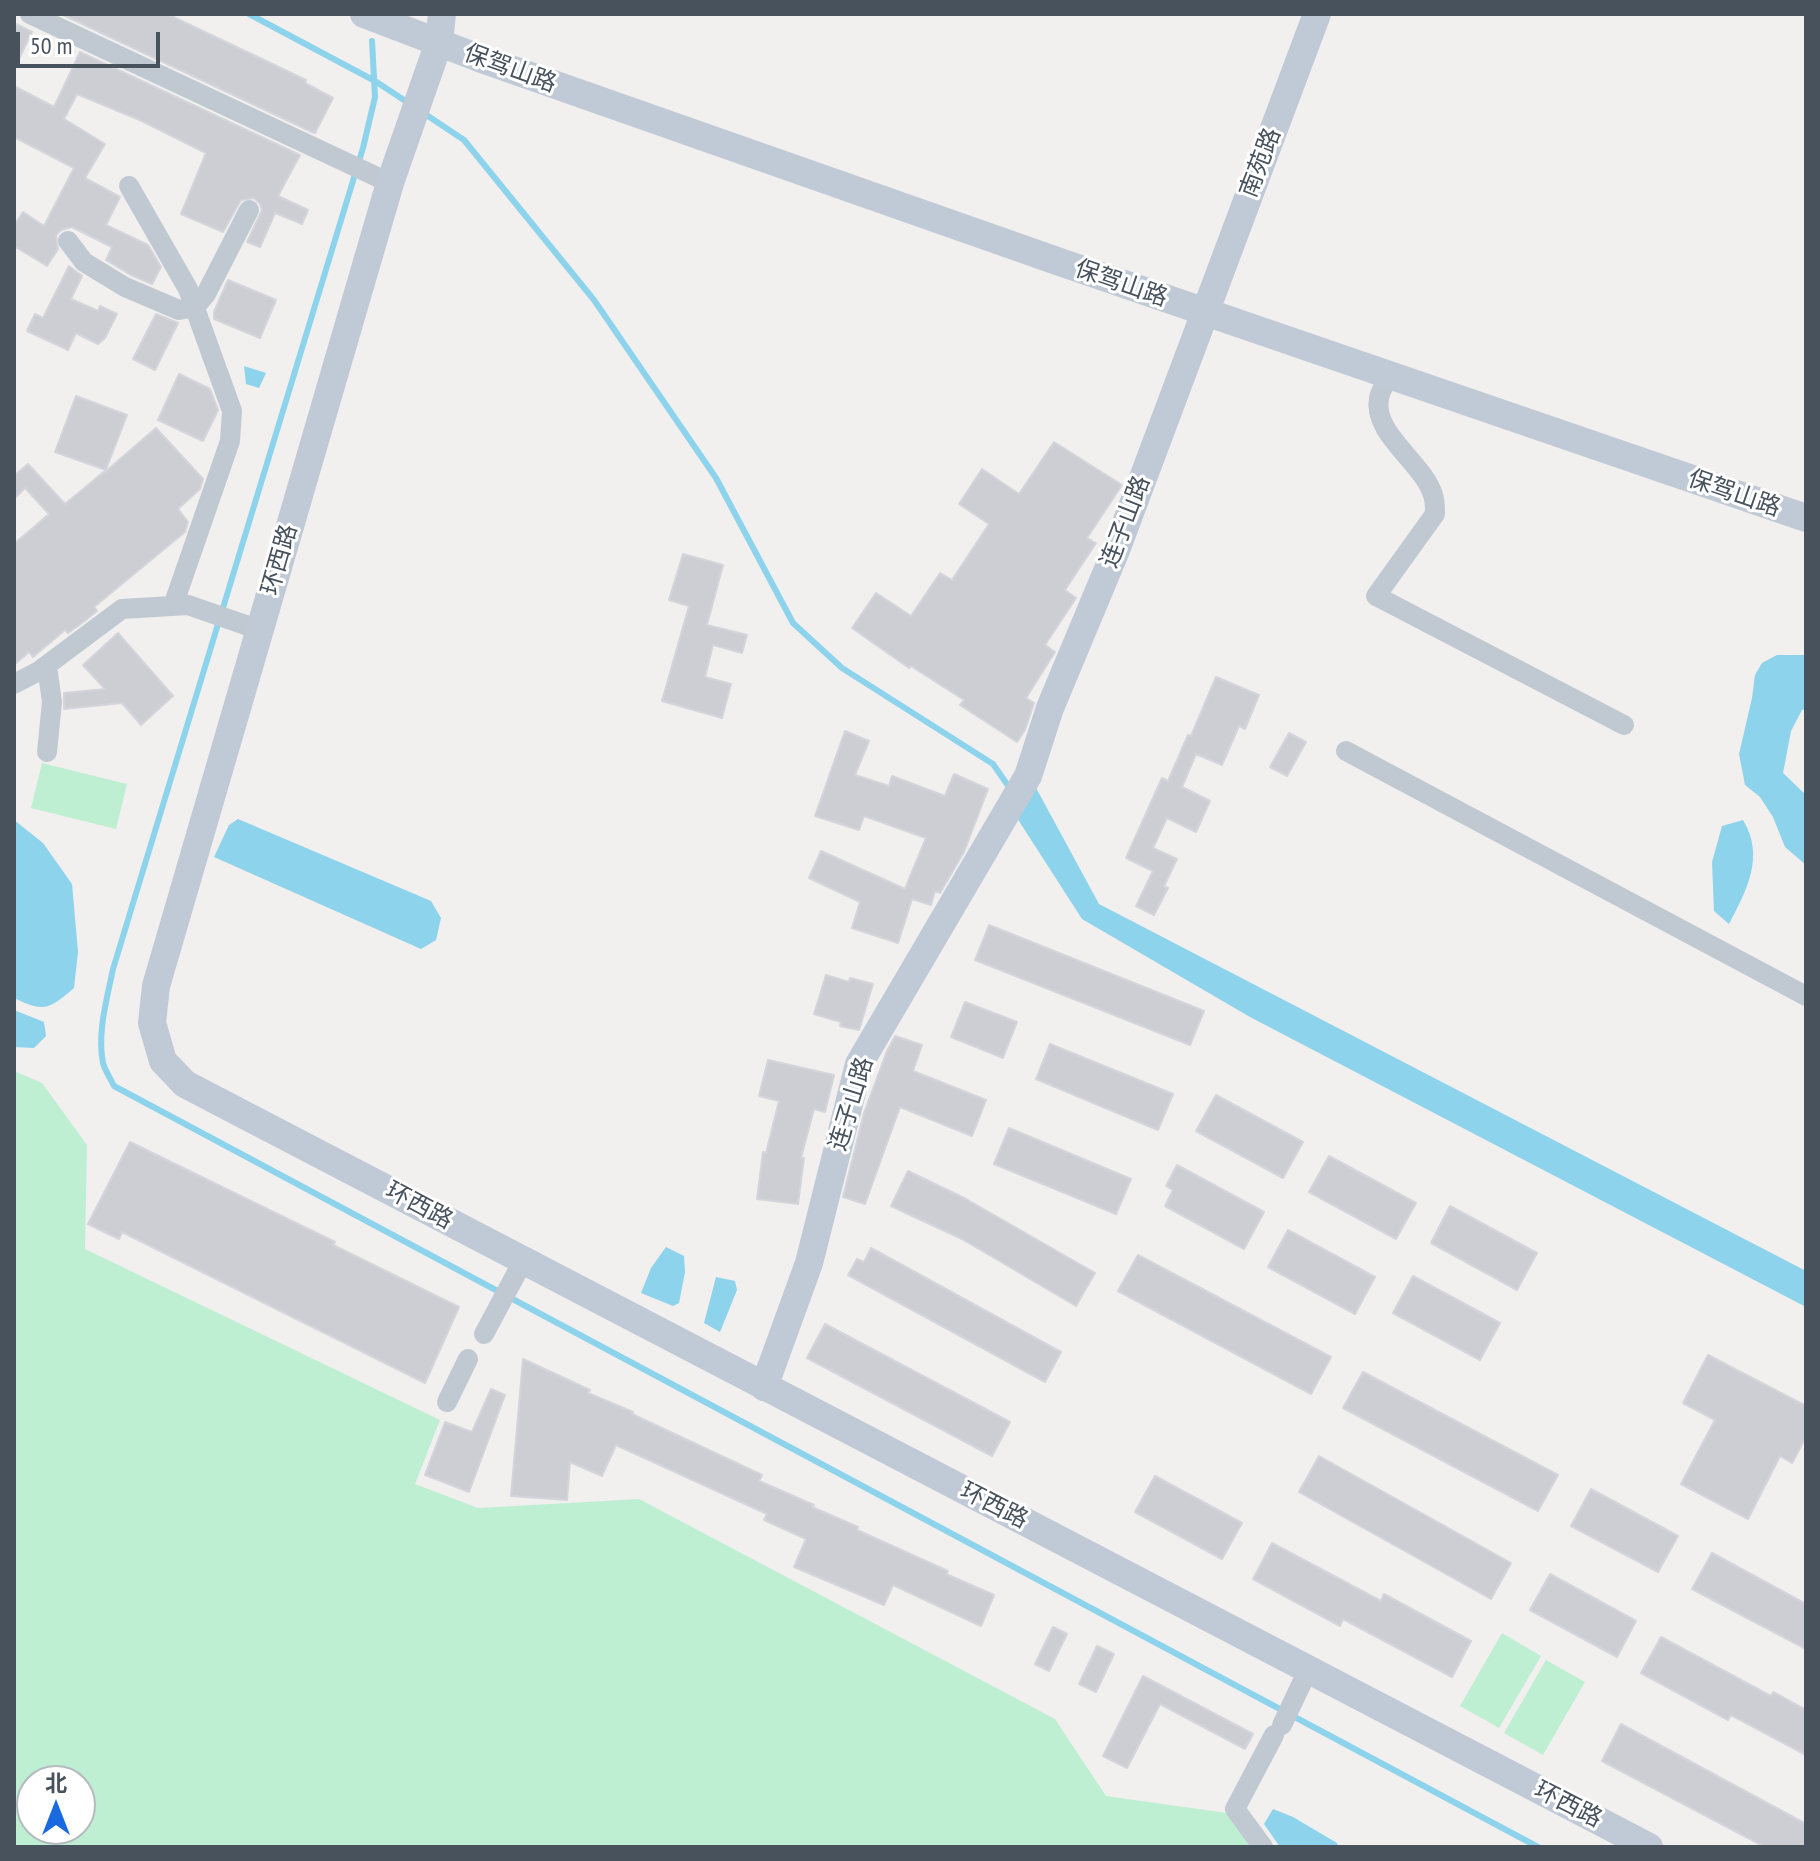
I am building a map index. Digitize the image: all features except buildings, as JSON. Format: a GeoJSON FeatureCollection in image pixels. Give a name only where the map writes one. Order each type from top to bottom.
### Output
{"type":"FeatureCollection","features":[{"type":"Feature","properties":{"kind":"street"},"geometry":{"type":"LineString","coordinates":[[30,14],[379,177]]}},
{"type":"Feature","properties":{"kind":"street","name":"保驾山路"},"geometry":{"type":"LineString","coordinates":[[364,14],[441,28],[477,58],[1806,518]]}},
{"type":"Feature","properties":{"kind":"street","name":"南苑路"},"geometry":{"type":"LineString","coordinates":[[1205,312],[1317,14]]}},
{"type":"Feature","properties":{"kind":"street","name":"环西路"},"geometry":{"type":"LineString","coordinates":[[441,28],[416,108],[379,177],[260,630],[156,986],[152,1023],[163,1061],[185,1084],[517,1273],[764,1387],[1649,1847]]}},
{"type":"Feature","properties":{"kind":"street"},"geometry":{"type":"LineString","coordinates":[[129,186],[188,289],[232,411],[230,441],[180,605]]}},
{"type":"Feature","properties":{"kind":"street"},"geometry":{"type":"LineString","coordinates":[[68,241],[84,262],[125,287],[179,310],[195,307],[206,294],[249,210]]}},
{"type":"Feature","properties":{"kind":"street","name":"连子山路"},"geometry":{"type":"LineString","coordinates":[[764,1387],[809,1263],[859,1064],[1028,776],[1050,708],[1116,550],[1205,312]]}},
{"type":"Feature","properties":{"kind":"street"},"geometry":{"type":"LineString","coordinates":[[1390,376],[1379,398],[1383,427],[1417,466],[1433,494],[1435,514],[1376,596],[1624,725]]}},
{"type":"Feature","properties":{"kind":"street"},"geometry":{"type":"LineString","coordinates":[[14,684],[47,666],[122,609],[180,605],[260,630]]}},
{"type":"Feature","properties":{"kind":"street"},"geometry":{"type":"LineString","coordinates":[[47,666],[52,702],[47,752]]}},
{"type":"Feature","properties":{"kind":"street"},"geometry":{"type":"LineString","coordinates":[[1346,751],[1806,996]]}},
{"type":"Feature","properties":{"kind":"street"},"geometry":{"type":"LineString","coordinates":[[484,1334],[517,1273]]}},
{"type":"Feature","properties":{"kind":"street"},"geometry":{"type":"LineString","coordinates":[[447,1402],[468,1359]]}},
{"type":"Feature","properties":{"kind":"street"},"geometry":{"type":"LineString","coordinates":[[1263,1847],[1235,1809],[1308,1670]]}},
{"type":"Feature","properties":{"kind":"green space"},"geometry":{"type":"Polygon","coordinates":[[[42,763],[127,784],[116,829],[31,808],[42,763]]]}},
{"type":"Feature","properties":{"kind":"green space"},"geometry":{"type":"Polygon","coordinates":[[[14,1071],[42,1083],[87,1145],[85,1249],[440,1420],[415,1484],[478,1508],[639,1499],[1055,1719],[1106,1796],[1227,1813],[1255,1847],[14,1847],[14,1071]]]}},
{"type":"Feature","properties":{"kind":"green space"},"geometry":{"type":"Polygon","coordinates":[[[1502,1633],[1541,1656],[1499,1728],[1460,1706],[1502,1633]]]}},
{"type":"Feature","properties":{"kind":"green space"},"geometry":{"type":"Polygon","coordinates":[[[1546,1660],[1585,1682],[1543,1755],[1504,1733],[1546,1660]]]}},
{"type":"Feature","properties":{"kind":"water"},"geometry":{"type":"Polygon","coordinates":[[[244,366],[266,373],[259,388],[246,384],[244,366]]]}},
{"type":"Feature","properties":{"kind":"water"},"geometry":{"type":"Polygon","coordinates":[[[1777,655],[1806,655],[1806,709],[1802,710],[1791,731],[1783,773],[1806,795],[1806,865],[1785,847],[1773,817],[1760,797],[1745,785],[1739,754],[1755,675],[1762,663],[1777,655]]]}},
{"type":"Feature","properties":{"kind":"water"},"geometry":{"type":"Polygon","coordinates":[[[1035,786],[1099,904],[1806,1271],[1806,1307],[1250,1017],[1082,919],[1017,818],[1035,786]]]}},
{"type":"Feature","properties":{"kind":"water"},"geometry":{"type":"Polygon","coordinates":[[[238,819],[431,901],[441,918],[436,940],[421,949],[214,857],[229,825],[238,819]]]}},
{"type":"Feature","properties":{"kind":"water"},"geometry":{"type":"Polygon","coordinates":[[[14,820],[43,843],[72,884],[78,952],[74,988],[58,1001],[40,1007],[14,998],[14,820]]]}},
{"type":"Feature","properties":{"kind":"water"},"geometry":{"type":"Polygon","coordinates":[[[1743,820],[1753,847],[1753,860],[1747,886],[1729,924],[1714,911],[1712,862],[1722,826],[1743,820]]]}},
{"type":"Feature","properties":{"kind":"water"},"geometry":{"type":"Polygon","coordinates":[[[14,1010],[44,1022],[46,1036],[34,1048],[14,1047],[14,1010]]]}},
{"type":"Feature","properties":{"kind":"water"},"geometry":{"type":"Polygon","coordinates":[[[666,1247],[684,1256],[685,1272],[679,1303],[673,1306],[641,1293],[651,1268],[666,1247]]]}},
{"type":"Feature","properties":{"kind":"water"},"geometry":{"type":"Polygon","coordinates":[[[716,1277],[735,1281],[737,1290],[720,1332],[704,1323],[716,1277]]]}},
{"type":"Feature","properties":{"kind":"water"},"geometry":{"type":"Polygon","coordinates":[[[1273,1809],[1293,1817],[1337,1843],[1338,1847],[1280,1847],[1264,1824],[1273,1809]]]}},
{"type":"Feature","properties":{"kind":"waterway"},"geometry":{"type":"LineString","coordinates":[[249,14],[375,81],[410,104]]}},
{"type":"Feature","properties":{"kind":"waterway"},"geometry":{"type":"LineString","coordinates":[[372,41],[375,97],[363,148],[113,969],[101,1051],[105,1069],[114,1086],[1538,1847]]}},
{"type":"Feature","properties":{"kind":"waterway"},"geometry":{"type":"LineString","coordinates":[[422,112],[464,140],[594,300],[716,478],[793,623],[842,668],[993,764],[1011,790]]}}]}
